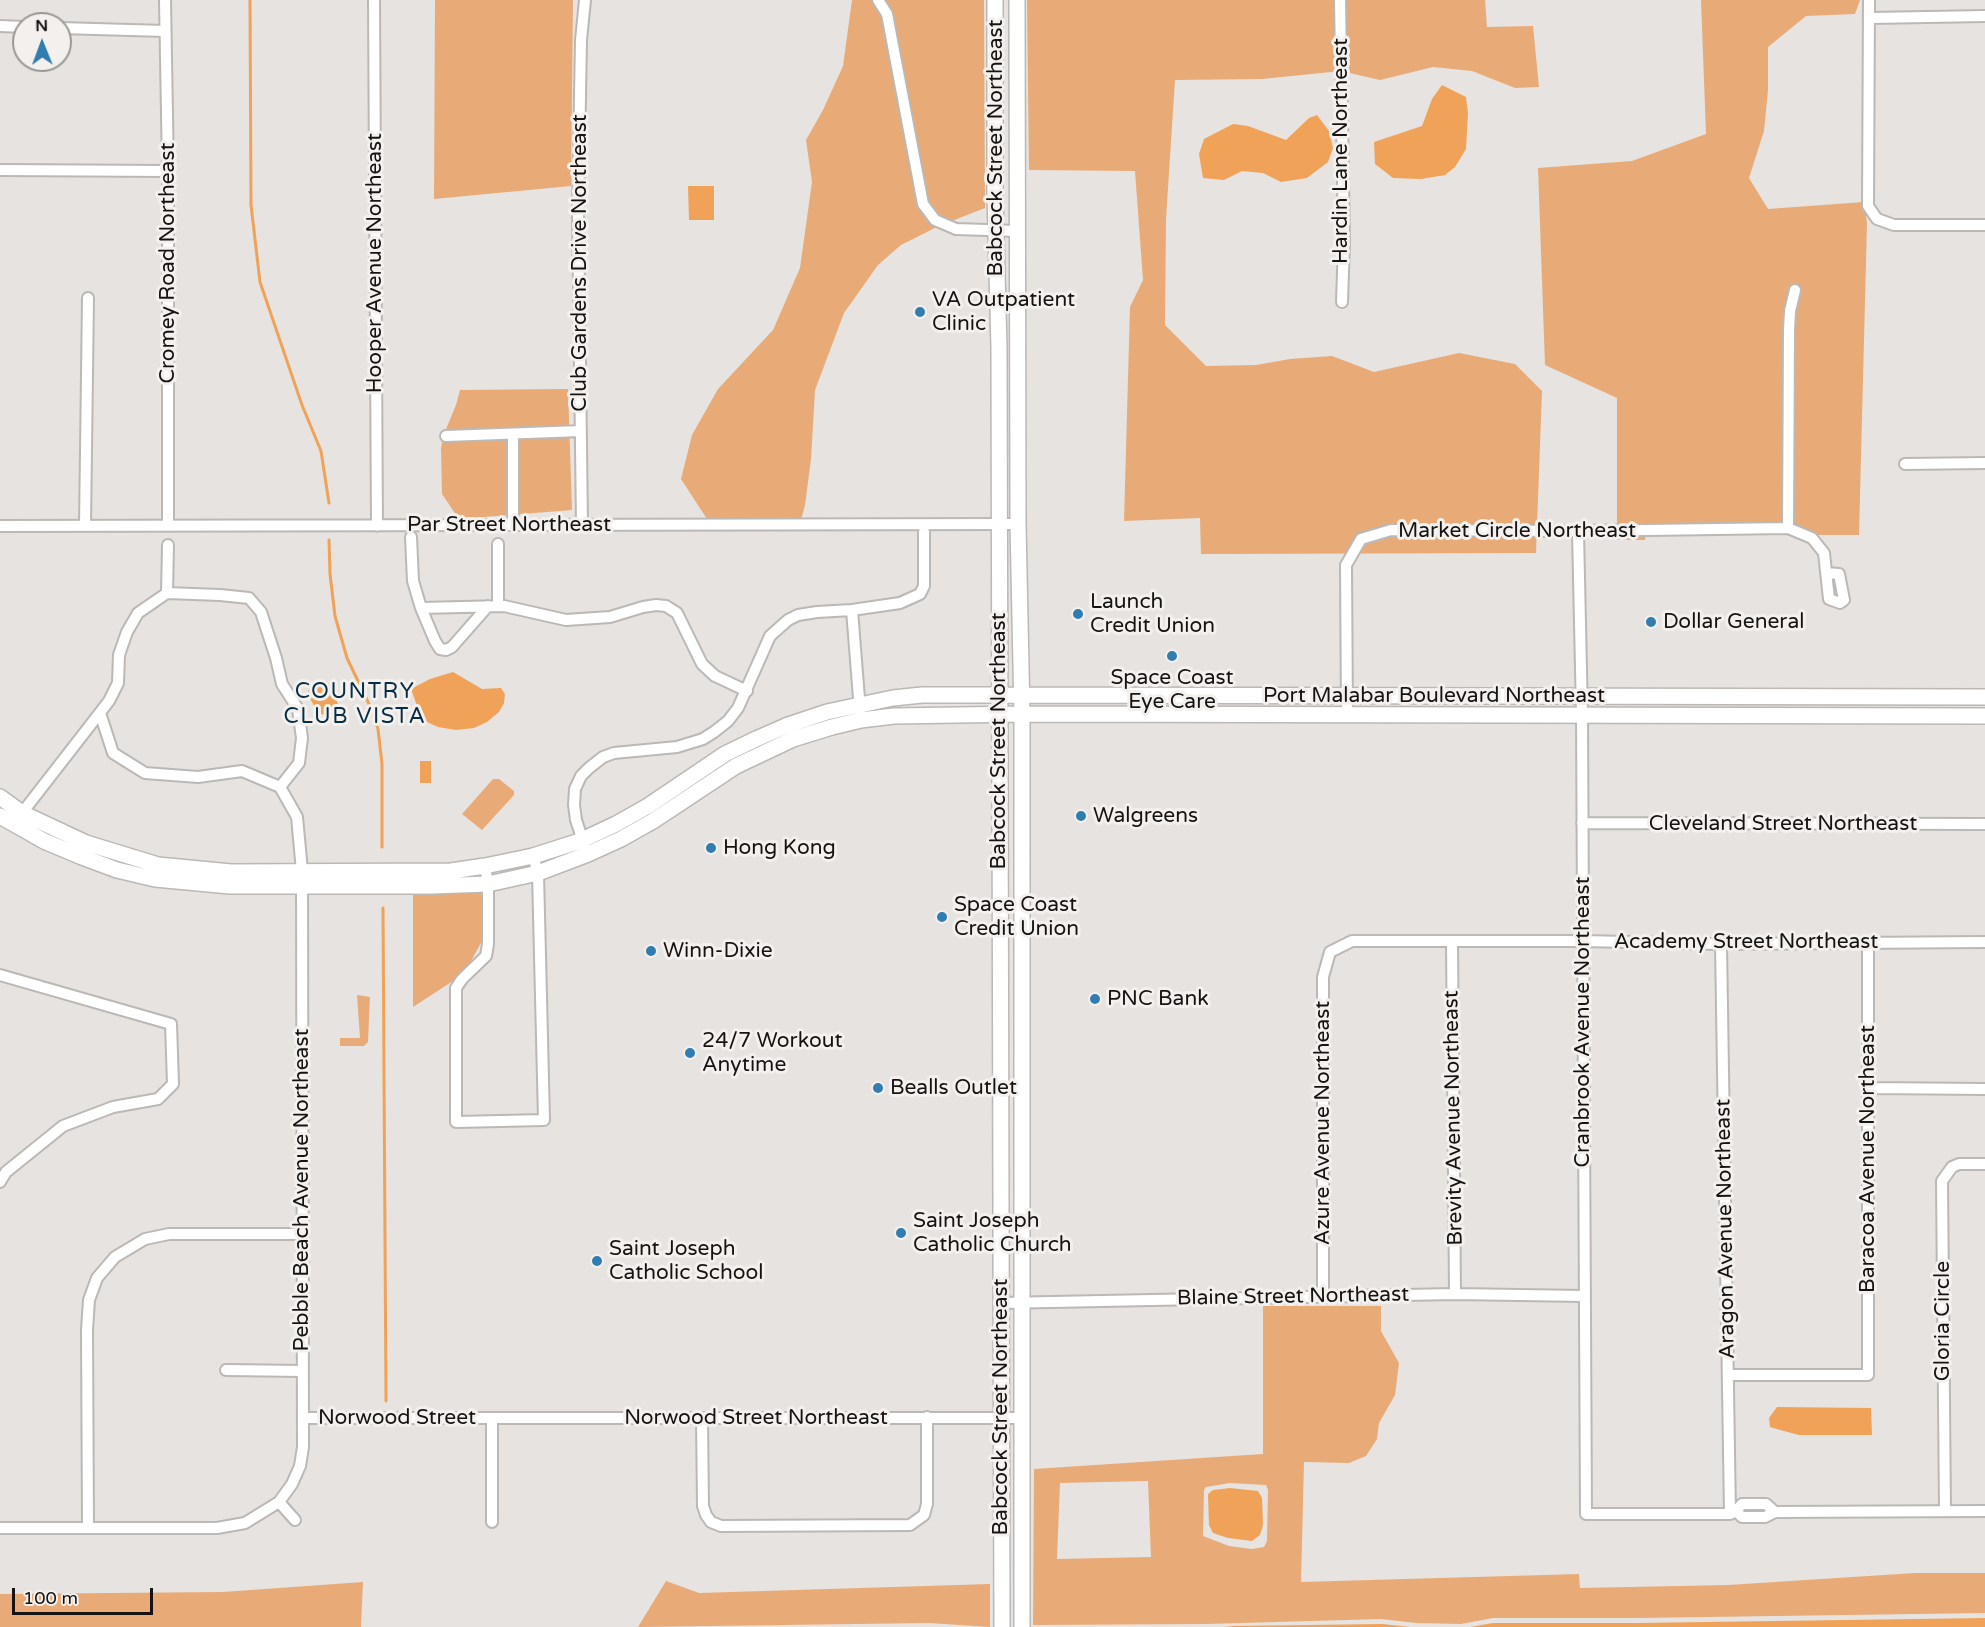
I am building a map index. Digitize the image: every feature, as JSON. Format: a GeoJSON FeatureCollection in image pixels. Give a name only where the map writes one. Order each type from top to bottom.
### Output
{"type":"FeatureCollection","features":[{"type":"Feature","properties":{"kind":"street","name":"Cromey Road Northeast"},"geometry":{"type":"LineString","coordinates":[[165,0],[168,171],[168,526]]}},
{"type":"Feature","properties":{"kind":"street","name":"Hooper Avenue Northeast"},"geometry":{"type":"LineString","coordinates":[[374,0],[377,526]]}},
{"type":"Feature","properties":{"kind":"street","name":"Club Gardens Drive Northeast"},"geometry":{"type":"LineString","coordinates":[[582,525],[578,209],[581,40],[585,0]]}},
{"type":"Feature","properties":{"kind":"street"},"geometry":{"type":"LineString","coordinates":[[878,0],[887,14],[923,204],[935,220],[956,229],[1017,231]]}},
{"type":"Feature","properties":{"kind":"street","name":"Hardin Lane Northeast"},"geometry":{"type":"LineString","coordinates":[[1340,0],[1344,242],[1342,302]]}},
{"type":"Feature","properties":{"kind":"street"},"geometry":{"type":"LineString","coordinates":[[1869,0],[1868,206],[1877,219],[1894,225],[1985,225]]}},
{"type":"Feature","properties":{"kind":"street"},"geometry":{"type":"LineString","coordinates":[[995,2],[1017,2]]}},
{"type":"Feature","properties":{"kind":"street","name":"Babcock Street Northeast"},"geometry":{"type":"LineString","coordinates":[[995,2],[1002,1627]]}},
{"type":"Feature","properties":{"kind":"street","name":"Babcock Street Northeast"},"geometry":{"type":"LineString","coordinates":[[1017,2],[1018,524],[1022,714],[1022,1627]]}},
{"type":"Feature","properties":{"kind":"street"},"geometry":{"type":"LineString","coordinates":[[1870,18],[1985,16]]}},
{"type":"Feature","properties":{"kind":"street"},"geometry":{"type":"LineString","coordinates":[[72,28],[165,31]]}},
{"type":"Feature","properties":{"kind":"street"},"geometry":{"type":"LineString","coordinates":[[0,170],[168,171]]}},
{"type":"Feature","properties":{"kind":"street"},"geometry":{"type":"LineString","coordinates":[[1788,528],[1789,330],[1790,311],[1796,290]]}},
{"type":"Feature","properties":{"kind":"street"},"geometry":{"type":"LineString","coordinates":[[85,526],[87,298]]}},
{"type":"Feature","properties":{"kind":"street"},"geometry":{"type":"LineString","coordinates":[[446,436],[581,432]]}},
{"type":"Feature","properties":{"kind":"street"},"geometry":{"type":"LineString","coordinates":[[513,434],[513,525]]}},
{"type":"Feature","properties":{"kind":"street"},"geometry":{"type":"LineString","coordinates":[[1905,464],[1985,463]]}},
{"type":"Feature","properties":{"kind":"street","name":"Par Street Northeast"},"geometry":{"type":"LineString","coordinates":[[0,526],[1018,524]]}},
{"type":"Feature","properties":{"kind":"street","name":"Market Circle Northeast"},"geometry":{"type":"LineString","coordinates":[[1347,715],[1346,565],[1361,539],[1391,530],[1578,531],[1788,528],[1812,538],[1824,553],[1827,573]]}},
{"type":"Feature","properties":{"kind":"street","name":"Cranbrook Avenue Northeast"},"geometry":{"type":"LineString","coordinates":[[1578,531],[1582,696],[1586,1514],[1733,1512]]}},
{"type":"Feature","properties":{"kind":"street"},"geometry":{"type":"LineString","coordinates":[[588,854],[582,840],[574,805],[575,789],[581,776],[589,768],[603,757],[614,753],[677,747],[703,739],[728,721],[747,691],[771,636],[788,620],[798,615],[817,612],[852,610],[906,602],[920,594],[924,586],[924,532]]}},
{"type":"Feature","properties":{"kind":"street"},"geometry":{"type":"LineString","coordinates":[[411,537],[413,580],[435,641],[440,649],[446,650],[452,647],[493,606],[498,544]]}},
{"type":"Feature","properties":{"kind":"street"},"geometry":{"type":"LineString","coordinates":[[167,593],[168,545]]}},
{"type":"Feature","properties":{"kind":"street"},"geometry":{"type":"LineString","coordinates":[[22,813],[109,701],[118,683],[119,656],[127,632],[138,614],[167,593],[249,598],[261,612],[282,684],[298,709],[302,738],[299,763],[280,787],[242,771],[198,777],[145,773],[112,753],[100,713]]}},
{"type":"Feature","properties":{"kind":"street"},"geometry":{"type":"LineString","coordinates":[[422,608],[493,606],[566,620],[610,617],[656,605],[670,607],[677,613],[702,664],[715,676],[747,691]]}},
{"type":"Feature","properties":{"kind":"street"},"geometry":{"type":"LineString","coordinates":[[852,610],[861,720]]}},
{"type":"Feature","properties":{"kind":"street","name":"Port Malabar Boulevard Northeast"},"geometry":{"type":"LineString","coordinates":[[0,816],[44,841],[117,870],[155,879],[218,885],[485,866],[533,855],[582,840],[616,824],[648,806],[730,751],[788,724],[859,704],[922,695],[1985,697]]}},
{"type":"Feature","properties":{"kind":"street"},"geometry":{"type":"LineString","coordinates":[[1829,695],[1829,714]]}},
{"type":"Feature","properties":{"kind":"street","name":"Port Malabar Boulevard Northeast"},"geometry":{"type":"LineString","coordinates":[[0,797],[22,813],[86,843],[158,865],[301,879],[488,884],[538,873],[621,839],[653,821],[736,766],[793,739],[861,720],[894,716],[1829,714],[1985,716]]}},
{"type":"Feature","properties":{"kind":"street","name":"Pebble Beach Avenue Northeast"},"geometry":{"type":"LineString","coordinates":[[279,1502],[292,1484],[300,1466],[303,1447],[301,879],[297,818],[280,787]]}},
{"type":"Feature","properties":{"kind":"street","name":"Cleveland Street Northeast"},"geometry":{"type":"LineString","coordinates":[[1582,823],[1985,824]]}},
{"type":"Feature","properties":{"kind":"street"},"geometry":{"type":"LineString","coordinates":[[485,866],[488,884],[486,956],[456,988],[456,1122],[544,1119],[538,873],[533,855]]}},
{"type":"Feature","properties":{"kind":"street","name":"Academy Street Northeast"},"geometry":{"type":"LineString","coordinates":[[1330,952],[1352,941],[1582,941],[1721,944],[1985,942]]}},
{"type":"Feature","properties":{"kind":"street","name":"Brevity Avenue Northeast"},"geometry":{"type":"LineString","coordinates":[[1452,941],[1455,1294]]}},
{"type":"Feature","properties":{"kind":"street","name":"Baracoa Avenue Northeast"},"geometry":{"type":"LineString","coordinates":[[1728,1375],[1868,1375],[1868,943]]}},
{"type":"Feature","properties":{"kind":"street","name":"Aragon Avenue Northeast"},"geometry":{"type":"LineString","coordinates":[[1721,944],[1728,1375],[1733,1512]]}},
{"type":"Feature","properties":{"kind":"street","name":"Azure Avenue Northeast"},"geometry":{"type":"LineString","coordinates":[[1323,1295],[1323,977],[1330,952]]}},
{"type":"Feature","properties":{"kind":"street"},"geometry":{"type":"LineString","coordinates":[[0,975],[171,1024],[173,1084],[158,1099],[113,1107],[63,1126],[6,1172],[0,1182]]}},
{"type":"Feature","properties":{"kind":"street"},"geometry":{"type":"LineString","coordinates":[[1869,1088],[1985,1089]]}},
{"type":"Feature","properties":{"kind":"street","name":"Gloria Circle"},"geometry":{"type":"LineString","coordinates":[[1945,1511],[1942,1181],[1952,1167],[1959,1164],[1985,1164]]}},
{"type":"Feature","properties":{"kind":"street"},"geometry":{"type":"LineString","coordinates":[[88,1527],[87,1330],[89,1300],[97,1278],[115,1257],[145,1239],[169,1234],[302,1234]]}},
{"type":"Feature","properties":{"kind":"street","name":"Blaine Street Northeast"},"geometry":{"type":"LineString","coordinates":[[1001,1303],[1323,1295],[1584,1296]]}},
{"type":"Feature","properties":{"kind":"street"},"geometry":{"type":"LineString","coordinates":[[226,1370],[303,1371]]}},
{"type":"Feature","properties":{"kind":"street"},"geometry":{"type":"LineString","coordinates":[[702,1418],[703,1506],[711,1522],[721,1526],[910,1525],[924,1515],[927,1504],[927,1417]]}},
{"type":"Feature","properties":{"kind":"street","name":"Norwood Street Northeast"},"geometry":{"type":"LineString","coordinates":[[492,1418],[927,1417],[1021,1419]]}},
{"type":"Feature","properties":{"kind":"street","name":"Norwood Street"},"geometry":{"type":"LineString","coordinates":[[303,1418],[492,1418]]}},
{"type":"Feature","properties":{"kind":"street"},"geometry":{"type":"LineString","coordinates":[[492,1418],[492,1522]]}},
{"type":"Feature","properties":{"kind":"street"},"geometry":{"type":"LineString","coordinates":[[0,1528],[217,1528],[245,1523],[279,1502],[295,1520]]}},
{"type":"Feature","properties":{"kind":"street"},"geometry":{"type":"LineString","coordinates":[[1733,1512],[1743,1504],[1766,1504],[1776,1512],[1985,1511]]}},
{"type":"Feature","properties":{"kind":"street"},"geometry":{"type":"LineString","coordinates":[[1001,1558],[1022,1558]]}},
{"type":"Feature","properties":{"kind":"shaded area"},"geometry":{"type":"Polygon","coordinates":[[[435,0],[573,0],[571,186],[434,199],[435,0]]]}},
{"type":"Feature","properties":{"kind":"shaded area"},"geometry":{"type":"Polygon","coordinates":[[[852,0],[984,0],[985,208],[939,226],[901,245],[878,265],[844,313],[815,390],[811,459],[801,520],[707,519],[681,479],[692,435],[718,389],[773,330],[800,268],[812,182],[806,140],[843,66],[852,0]]]}},
{"type":"Feature","properties":{"kind":"shaded area"},"geometry":{"type":"Polygon","coordinates":[[[1027,0],[1485,0],[1487,27],[1533,26],[1539,87],[1515,88],[1472,71],[1433,67],[1380,80],[1341,71],[1262,79],[1175,80],[1166,219],[1165,325],[1206,366],[1256,365],[1290,359],[1332,356],[1374,372],[1459,353],[1515,364],[1542,391],[1536,553],[1201,554],[1200,518],[1124,521],[1130,307],[1143,280],[1135,171],[1029,170],[1027,0]]]}},
{"type":"Feature","properties":{"kind":"shaded area"},"geometry":{"type":"Polygon","coordinates":[[[1701,0],[1860,0],[1855,14],[1806,16],[1768,47],[1768,90],[1764,131],[1749,178],[1768,209],[1864,202],[1867,223],[1859,535],[1696,535],[1646,529],[1645,540],[1617,540],[1617,398],[1545,365],[1538,168],[1632,161],[1706,134],[1701,0]]]}},
{"type":"Feature","properties":{"kind":"shaded area"},"geometry":{"type":"Polygon","coordinates":[[[1442,85],[1466,97],[1468,113],[1466,149],[1455,167],[1445,175],[1421,179],[1393,178],[1375,164],[1374,142],[1422,126],[1432,99],[1442,85]]]}},
{"type":"Feature","properties":{"kind":"shaded area"},"geometry":{"type":"Polygon","coordinates":[[[1317,115],[1329,131],[1333,148],[1328,162],[1307,178],[1281,182],[1263,173],[1242,171],[1224,180],[1203,178],[1199,154],[1204,139],[1233,124],[1248,126],[1286,140],[1309,118],[1317,115]]]}},
{"type":"Feature","properties":{"kind":"shaded area"},"geometry":{"type":"Polygon","coordinates":[[[688,186],[714,186],[714,220],[689,220],[688,186]]]}},
{"type":"Feature","properties":{"kind":"shaded area"},"geometry":{"type":"Polygon","coordinates":[[[568,389],[572,510],[459,519],[442,494],[441,448],[460,390],[568,389]]]}},
{"type":"Feature","properties":{"kind":"shaded area"},"geometry":{"type":"Polygon","coordinates":[[[453,672],[482,689],[501,688],[505,694],[504,703],[499,712],[487,722],[474,728],[456,730],[438,727],[427,722],[420,714],[411,689],[430,679],[453,672]]]}},
{"type":"Feature","properties":{"kind":"shaded area"},"geometry":{"type":"Polygon","coordinates":[[[322,680],[327,681],[332,688],[338,704],[337,710],[324,715],[318,713],[307,693],[311,686],[322,680]]]}},
{"type":"Feature","properties":{"kind":"shaded area"},"geometry":{"type":"Polygon","coordinates":[[[420,761],[431,761],[431,783],[420,783],[420,761]]]}},
{"type":"Feature","properties":{"kind":"shaded area"},"geometry":{"type":"Polygon","coordinates":[[[493,779],[499,779],[514,791],[514,795],[482,830],[462,814],[493,779]]]}},
{"type":"Feature","properties":{"kind":"shaded area"},"geometry":{"type":"Polygon","coordinates":[[[483,890],[483,939],[469,965],[456,979],[413,1007],[413,892],[483,890]]]}},
{"type":"Feature","properties":{"kind":"shaded area"},"geometry":{"type":"Polygon","coordinates":[[[357,995],[370,997],[368,1042],[364,1046],[340,1046],[340,1038],[360,1038],[357,995]]]}},
{"type":"Feature","properties":{"kind":"shaded area"},"geometry":{"type":"Polygon","coordinates":[[[1263,1306],[1381,1306],[1381,1331],[1399,1363],[1395,1395],[1379,1423],[1377,1439],[1366,1456],[1349,1463],[1304,1462],[1301,1582],[1579,1574],[1580,1588],[1728,1585],[1915,1573],[1985,1573],[1985,1613],[1493,1618],[1461,1624],[1416,1623],[1381,1619],[1207,1624],[1033,1625],[1034,1469],[1263,1454],[1263,1306]],[[1148,1481],[1060,1483],[1057,1559],[1151,1557],[1148,1481]],[[1230,1483],[1206,1487],[1204,1490],[1203,1536],[1229,1546],[1252,1549],[1264,1547],[1267,1541],[1268,1490],[1266,1485],[1230,1483]]]}},
{"type":"Feature","properties":{"kind":"shaded area"},"geometry":{"type":"Polygon","coordinates":[[[1777,1407],[1871,1408],[1872,1435],[1799,1435],[1770,1427],[1769,1418],[1777,1407]]]}},
{"type":"Feature","properties":{"kind":"shaded area"},"geometry":{"type":"Polygon","coordinates":[[[1230,1488],[1258,1491],[1262,1498],[1263,1525],[1260,1535],[1252,1541],[1228,1538],[1213,1533],[1209,1525],[1208,1494],[1213,1490],[1230,1488]]]}},
{"type":"Feature","properties":{"kind":"shaded area"},"geometry":{"type":"Polygon","coordinates":[[[666,1581],[699,1593],[990,1584],[990,1627],[929,1623],[638,1627],[666,1581]]]}},
{"type":"Feature","properties":{"kind":"shaded area"},"geometry":{"type":"Polygon","coordinates":[[[363,1582],[361,1627],[0,1627],[0,1594],[223,1592],[363,1582]]]}},
{"type":"Feature","properties":{"kind":"shaded area"},"geometry":{"type":"Polygon","coordinates":[[[1985,1618],[1985,1627],[1470,1627],[1493,1623],[1985,1618]]]}},
{"type":"Feature","properties":{"kind":"shaded area"},"geometry":{"type":"Polygon","coordinates":[[[1382,1624],[1411,1627],[1224,1627],[1234,1626],[1382,1624]]]}},
{"type":"Feature","properties":{"kind":"waterway"},"geometry":{"type":"LineString","coordinates":[[250,0],[251,205],[260,282],[302,405],[321,451],[329,503]]}},
{"type":"Feature","properties":{"kind":"waterway"},"geometry":{"type":"LineString","coordinates":[[329,540],[335,616],[347,658],[370,706],[378,729],[382,764],[382,847]]}},
{"type":"Feature","properties":{"kind":"waterway"},"geometry":{"type":"LineString","coordinates":[[383,908],[386,1401]]}},
{"type":"Feature","properties":{"kind":"place","name":"VA Outpatient Clinic"},"geometry":{"type":"Point","coordinates":[920,312]}},
{"type":"Feature","properties":{"kind":"place","name":"Launch Credit Union"},"geometry":{"type":"Point","coordinates":[1078,614]}},
{"type":"Feature","properties":{"kind":"place","name":"Dollar General"},"geometry":{"type":"Point","coordinates":[1651,622]}},
{"type":"Feature","properties":{"kind":"place","name":"Space Coast Eye Care"},"geometry":{"type":"Point","coordinates":[1172,656]}},
{"type":"Feature","properties":{"kind":"place","name":"Walgreens"},"geometry":{"type":"Point","coordinates":[1081,816]}},
{"type":"Feature","properties":{"kind":"place","name":"Hong Kong"},"geometry":{"type":"Point","coordinates":[711,848]}},
{"type":"Feature","properties":{"kind":"place","name":"Space Coast Credit Union"},"geometry":{"type":"Point","coordinates":[942,917]}},
{"type":"Feature","properties":{"kind":"place","name":"Winn-Dixie"},"geometry":{"type":"Point","coordinates":[651,951]}},
{"type":"Feature","properties":{"kind":"place","name":"PNC Bank"},"geometry":{"type":"Point","coordinates":[1095,999]}},
{"type":"Feature","properties":{"kind":"place","name":"24/7 Workout Anytime"},"geometry":{"type":"Point","coordinates":[690,1053]}},
{"type":"Feature","properties":{"kind":"place","name":"Bealls Outlet"},"geometry":{"type":"Point","coordinates":[878,1088]}},
{"type":"Feature","properties":{"kind":"place","name":"Saint Joseph Catholic Church"},"geometry":{"type":"Point","coordinates":[901,1233]}},
{"type":"Feature","properties":{"kind":"place","name":"Saint Joseph Catholic School"},"geometry":{"type":"Point","coordinates":[597,1261]}},
{"type":"Feature","properties":{"kind":"district","name":"COUNTRY CLUB VISTA"},"geometry":{"type":"Point","coordinates":[355,704]}}]}
